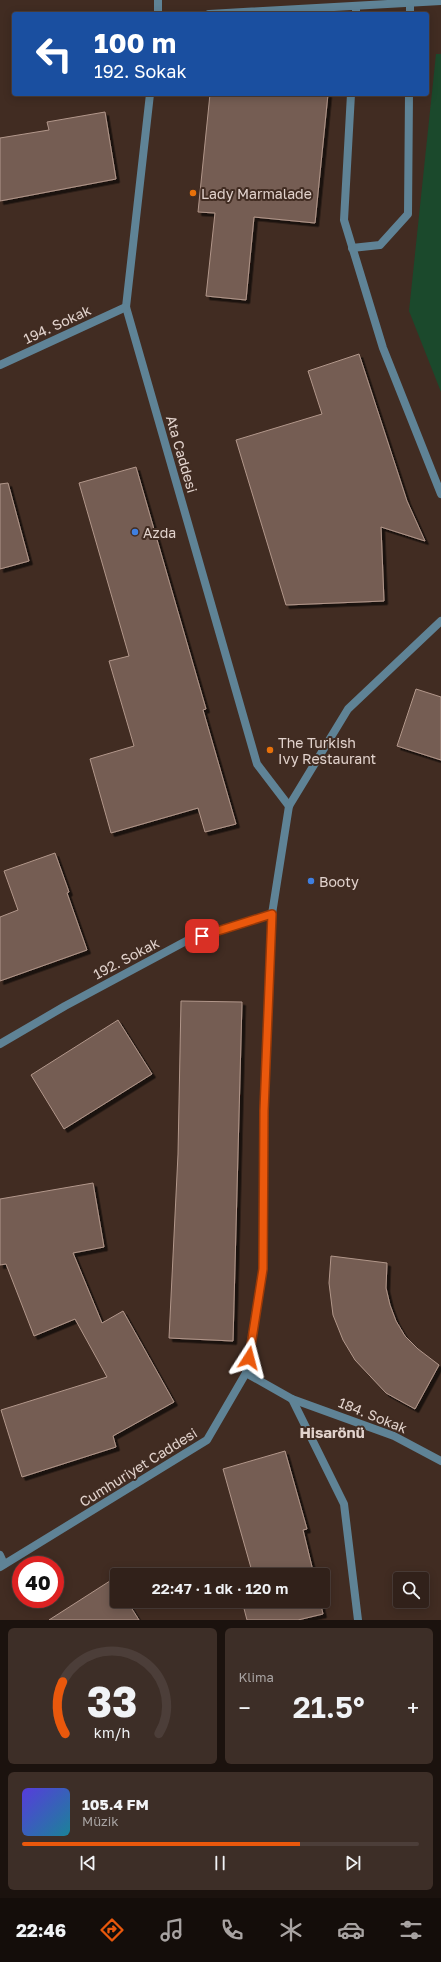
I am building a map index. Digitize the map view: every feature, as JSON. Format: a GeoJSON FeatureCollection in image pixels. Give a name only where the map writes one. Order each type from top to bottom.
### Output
{"type":"FeatureCollection","features":[{"type":"Feature","properties":{"kind":"street"},"geometry":{"type":"LineString","coordinates":[[158,0],[158,12]]}},
{"type":"Feature","properties":{"kind":"street"},"geometry":{"type":"LineString","coordinates":[[282,12],[356,10],[410,3],[441,1]]}},
{"type":"Feature","properties":{"kind":"street"},"geometry":{"type":"LineString","coordinates":[[410,3],[410,12]]}},
{"type":"Feature","properties":{"kind":"street","name":"Ata Caddesi"},"geometry":{"type":"LineString","coordinates":[[150,96],[126,307],[257,764],[289,806]]}},
{"type":"Feature","properties":{"kind":"street"},"geometry":{"type":"LineString","coordinates":[[351,96],[344,220],[383,348],[441,494]]}},
{"type":"Feature","properties":{"kind":"street"},"geometry":{"type":"LineString","coordinates":[[352,248],[380,245],[408,214],[409,96]]}},
{"type":"Feature","properties":{"kind":"street","name":"194. Sokak"},"geometry":{"type":"LineString","coordinates":[[0,365],[126,307]]}},
{"type":"Feature","properties":{"kind":"street","name":"Cumhuriyet Caddesi"},"geometry":{"type":"LineString","coordinates":[[2,1566],[207,1440],[246,1373],[263,1269],[264,1111],[272,914],[289,806],[348,709],[441,621]]}},
{"type":"Feature","properties":{"kind":"street","name":"192. Sokak"},"geometry":{"type":"LineString","coordinates":[[0,1044],[65,1006],[188,940],[272,914]]}},
{"type":"Feature","properties":{"kind":"street"},"geometry":{"type":"LineString","coordinates":[[246,1373],[292,1398],[344,1504],[358,1620]]}},
{"type":"Feature","properties":{"kind":"street","name":"184. Sokak"},"geometry":{"type":"LineString","coordinates":[[292,1398],[394,1436],[441,1461]]}},
{"type":"Feature","properties":{"kind":"street"},"geometry":{"type":"LineString","coordinates":[[0,1554],[2,1566]]}},
{"type":"Feature","properties":{"kind":"green space"},"geometry":{"type":"Polygon","coordinates":[[[436,54],[441,54],[441,392],[409,311],[436,54]]]}},
{"type":"Feature","properties":{"kind":"building"},"geometry":{"type":"Polygon","coordinates":[[[210,96],[328,96],[315,223],[254,217],[246,300],[206,296],[215,213],[198,212],[210,96]]]}},
{"type":"Feature","properties":{"kind":"building"},"geometry":{"type":"Polygon","coordinates":[[[105,112],[116,179],[0,201],[0,138],[49,130],[47,122],[105,112]]]}},
{"type":"Feature","properties":{"kind":"building"},"geometry":{"type":"Polygon","coordinates":[[[359,354],[407,501],[425,541],[381,527],[384,601],[286,605],[236,440],[322,414],[308,371],[359,354]]]}},
{"type":"Feature","properties":{"kind":"building"},"geometry":{"type":"Polygon","coordinates":[[[136,467],[206,709],[203,710],[236,824],[205,832],[198,808],[111,833],[90,759],[134,746],[109,661],[129,656],[79,483],[136,467]]]}},
{"type":"Feature","properties":{"kind":"building"},"geometry":{"type":"Polygon","coordinates":[[[8,483],[29,561],[0,569],[0,484],[8,483]]]}},
{"type":"Feature","properties":{"kind":"building"},"geometry":{"type":"Polygon","coordinates":[[[416,689],[441,697],[441,760],[397,746],[416,689]]]}},
{"type":"Feature","properties":{"kind":"building"},"geometry":{"type":"Polygon","coordinates":[[[55,853],[87,950],[0,981],[0,917],[18,910],[4,871],[55,853]]]}},
{"type":"Feature","properties":{"kind":"building"},"geometry":{"type":"Polygon","coordinates":[[[181,1001],[242,1002],[233,1341],[169,1338],[178,1154],[181,1001]]]}},
{"type":"Feature","properties":{"kind":"building"},"geometry":{"type":"Polygon","coordinates":[[[118,1020],[152,1074],[64,1129],[31,1075],[118,1020]]]}},
{"type":"Feature","properties":{"kind":"building"},"geometry":{"type":"Polygon","coordinates":[[[93,1183],[104,1247],[73,1253],[102,1323],[123,1311],[174,1402],[113,1436],[116,1447],[22,1477],[1,1410],[107,1377],[75,1319],[34,1336],[6,1264],[0,1265],[0,1199],[93,1183]]]}},
{"type":"Feature","properties":{"kind":"building"},"geometry":{"type":"Polygon","coordinates":[[[331,1256],[387,1263],[386,1288],[396,1321],[405,1336],[418,1349],[439,1365],[415,1409],[386,1393],[355,1360],[343,1340],[333,1315],[329,1283],[331,1256]]]}},
{"type":"Feature","properties":{"kind":"building"},"geometry":{"type":"Polygon","coordinates":[[[285,1451],[307,1529],[303,1530],[312,1568],[251,1568],[223,1469],[285,1451]]]}},
{"type":"Feature","properties":{"kind":"building"},"geometry":{"type":"Polygon","coordinates":[[[110,1581],[110,1608],[131,1608],[139,1620],[49,1620],[110,1581]]]}},
{"type":"Feature","properties":{"kind":"building"},"geometry":{"type":"Polygon","coordinates":[[[244,1608],[322,1608],[323,1614],[298,1620],[247,1620],[244,1608]]]}},
{"type":"Feature","properties":{"kind":"place","name":"Lady Marmalade"},"geometry":{"type":"Point","coordinates":[193,193]}},
{"type":"Feature","properties":{"kind":"place","name":"Azda"},"geometry":{"type":"Point","coordinates":[135,532]}},
{"type":"Feature","properties":{"kind":"place","name":"The Turkish Ivy Restaurant"},"geometry":{"type":"Point","coordinates":[270,750]}},
{"type":"Feature","properties":{"kind":"place","name":"Booty"},"geometry":{"type":"Point","coordinates":[311,881]}},
{"type":"Feature","properties":{"kind":"district","name":"Hisarönü"},"geometry":{"type":"Point","coordinates":[332,1432]}},
{"type":"Feature","properties":{"kind":"route"},"geometry":{"type":"LineString","coordinates":[[202,936],[272,914],[264,1111],[263,1269],[249,1358]]}}]}
